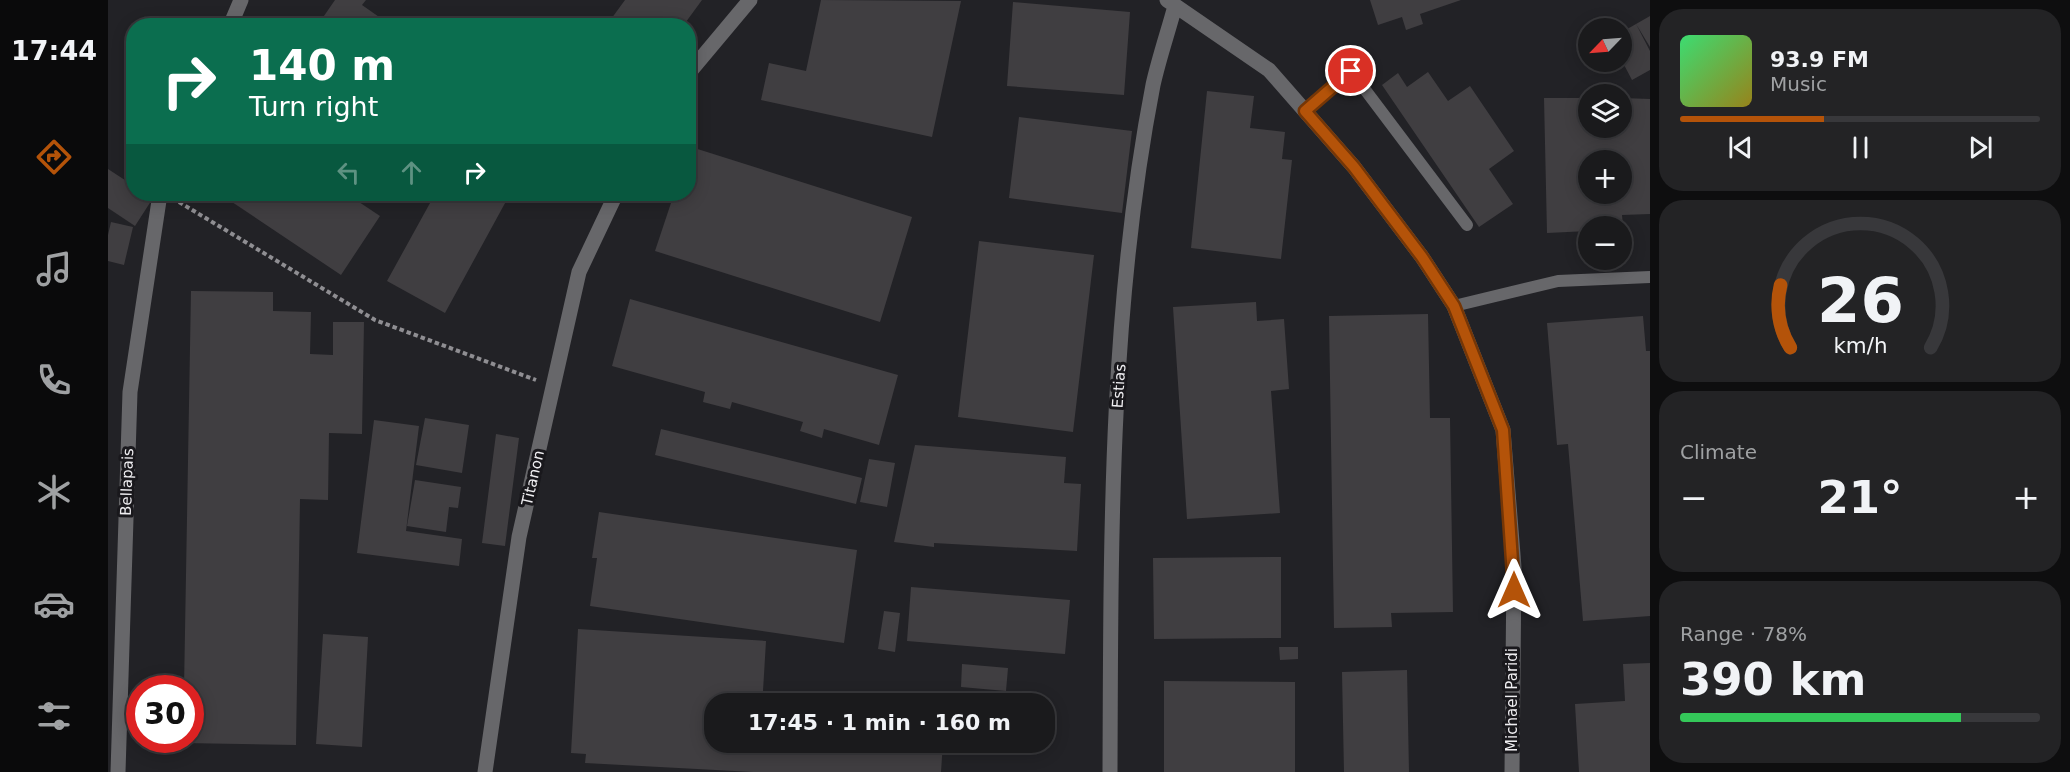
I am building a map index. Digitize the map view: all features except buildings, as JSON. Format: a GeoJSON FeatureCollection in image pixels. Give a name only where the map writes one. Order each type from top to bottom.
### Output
{"type":"FeatureCollection","features":[{"type":"Feature","properties":{"kind":"street"},"geometry":{"type":"LineString","coordinates":[[233,18],[241,0]]}},
{"type":"Feature","properties":{"kind":"street"},"geometry":{"type":"LineString","coordinates":[[696,64],[750,0]]}},
{"type":"Feature","properties":{"kind":"street","name":"Michael Paridi"},"geometry":{"type":"LineString","coordinates":[[1171,3],[1269,69],[1361,176],[1422,257],[1454,306],[1503,430],[1514,567],[1512,772]]}},
{"type":"Feature","properties":{"kind":"street","name":"Estias"},"geometry":{"type":"LineString","coordinates":[[1110,772],[1111,511],[1128,239],[1154,83],[1171,3]]}},
{"type":"Feature","properties":{"kind":"street","name":"Bellapais"},"geometry":{"type":"LineString","coordinates":[[118,772],[130,392],[166,201]]}},
{"type":"Feature","properties":{"kind":"street","name":"Titanon"},"geometry":{"type":"LineString","coordinates":[[485,772],[519,537],[579,272],[613,201]]}},
{"type":"Feature","properties":{"kind":"lane"},"geometry":{"type":"LineString","coordinates":[[1305,111],[1351,71],[1467,225]]}},
{"type":"Feature","properties":{"kind":"lane"},"geometry":{"type":"LineString","coordinates":[[1454,306],[1558,281],[1650,277]]}},
{"type":"Feature","properties":{"kind":"path"},"geometry":{"type":"LineString","coordinates":[[175,201],[375,320],[553,387]]}},
{"type":"Feature","properties":{"kind":"route"},"geometry":{"type":"LineString","coordinates":[[1351,71],[1305,111],[1354,167],[1422,257],[1454,306],[1503,430],[1514,590]]}}]}
